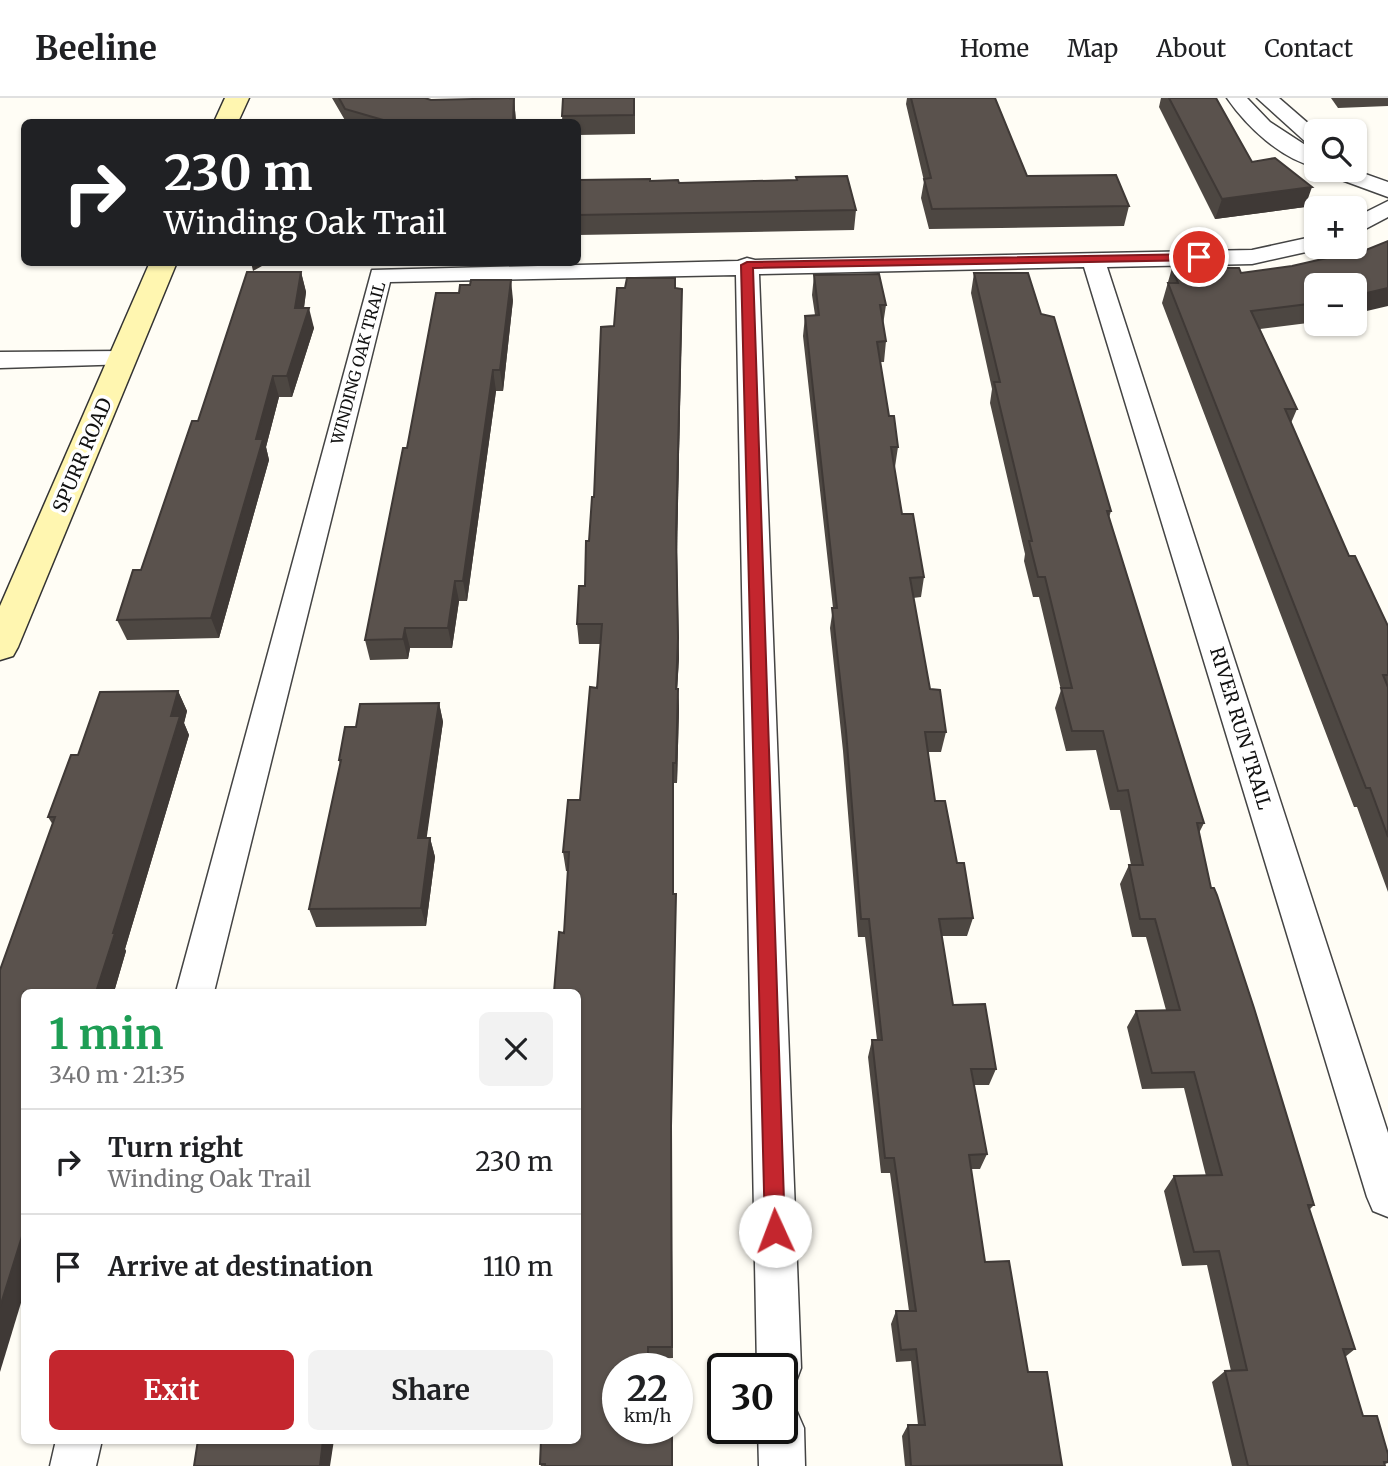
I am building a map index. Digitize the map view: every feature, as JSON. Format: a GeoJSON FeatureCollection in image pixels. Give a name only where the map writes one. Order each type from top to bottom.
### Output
{"type":"FeatureCollection","features":[{"type":"Feature","properties":{"kind":"street"},"geometry":{"type":"LineString","coordinates":[[227,119],[237,98]]}},
{"type":"Feature","properties":{"kind":"street"},"geometry":{"type":"LineString","coordinates":[[1237,98],[1249,116],[1280,141],[1304,154]]}},
{"type":"Feature","properties":{"kind":"street"},"geometry":{"type":"LineString","coordinates":[[1267,98],[1304,130]]}},
{"type":"Feature","properties":{"kind":"street"},"geometry":{"type":"LineString","coordinates":[[1367,176],[1388,188]]}},
{"type":"Feature","properties":{"kind":"street"},"geometry":{"type":"LineString","coordinates":[[1367,181],[1388,188]]}},
{"type":"Feature","properties":{"kind":"street"},"geometry":{"type":"LineString","coordinates":[[1367,220],[1388,208]]}},
{"type":"Feature","properties":{"kind":"street","name":"WINDING OAK TRAIL"},"geometry":{"type":"LineString","coordinates":[[196,989],[380,275],[747,265],[1251,257],[1304,246]]}},
{"type":"Feature","properties":{"kind":"street","name":"RIVER RUN TRAIL"},"geometry":{"type":"LineString","coordinates":[[1093,259],[1388,1197]]}},
{"type":"Feature","properties":{"kind":"street"},"geometry":{"type":"LineString","coordinates":[[747,265],[779,1353]]}},
{"type":"Feature","properties":{"kind":"street","name":"SPURR ROAD"},"geometry":{"type":"LineString","coordinates":[[0,647],[162,266]]}},
{"type":"Feature","properties":{"kind":"street"},"geometry":{"type":"LineString","coordinates":[[0,360],[118,368]]}},
{"type":"Feature","properties":{"kind":"street"},"geometry":{"type":"LineString","coordinates":[[0,378],[118,368]]}},
{"type":"Feature","properties":{"kind":"street"},"geometry":{"type":"LineString","coordinates":[[73,1466],[78,1444]]}},
{"type":"Feature","properties":{"kind":"street"},"geometry":{"type":"LineString","coordinates":[[781,1444],[782,1466]]}},
{"type":"Feature","properties":{"kind":"building"},"geometry":{"type":"Polygon","coordinates":[[[339,98],[514,98],[513,119],[380,119],[345,109],[339,98]]]}},
{"type":"Feature","properties":{"kind":"building"},"geometry":{"type":"Polygon","coordinates":[[[563,98],[634,98],[634,115],[562,116],[563,98]]]}},
{"type":"Feature","properties":{"kind":"building"},"geometry":{"type":"Polygon","coordinates":[[[911,98],[995,98],[1027,176],[1116,175],[1129,206],[932,209],[924,179],[931,178],[911,98]]]}},
{"type":"Feature","properties":{"kind":"building"},"geometry":{"type":"Polygon","coordinates":[[[1169,98],[1216,98],[1252,162],[1275,158],[1312,187],[1222,199],[1169,98]]]}},
{"type":"Feature","properties":{"kind":"building"},"geometry":{"type":"Polygon","coordinates":[[[847,176],[856,210],[581,215],[581,180],[650,179],[678,180],[679,183],[797,180],[796,177],[847,176]]]}},
{"type":"Feature","properties":{"kind":"building"},"geometry":{"type":"Polygon","coordinates":[[[1388,241],[1388,288],[1367,293],[1367,273],[1304,273],[1304,304],[1251,311],[1297,409],[1285,409],[1349,556],[1355,556],[1388,626],[1388,675],[1383,675],[1388,687],[1388,837],[1370,788],[1366,788],[1168,283],[1178,283],[1172,268],[1239,268],[1241,273],[1322,259],[1367,259],[1367,250],[1388,241]]]}},
{"type":"Feature","properties":{"kind":"building"},"geometry":{"type":"Polygon","coordinates":[[[247,272],[301,272],[295,308],[309,308],[287,376],[273,376],[256,439],[263,439],[211,618],[117,620],[133,570],[141,570],[192,421],[198,421],[247,272]]]}},
{"type":"Feature","properties":{"kind":"building"},"geometry":{"type":"Polygon","coordinates":[[[974,273],[1028,273],[1041,314],[1054,317],[1111,511],[1107,511],[1204,823],[1197,823],[1211,888],[1214,888],[1217,895],[1254,1008],[1314,1205],[1308,1205],[1355,1349],[1343,1349],[1363,1416],[1377,1416],[1388,1454],[1385,1466],[1248,1466],[1225,1371],[1247,1370],[1219,1251],[1194,1252],[1174,1176],[1222,1175],[1194,1072],[1152,1073],[1136,1011],[1180,1010],[1155,919],[1140,919],[1129,865],[1143,865],[1128,790],[1118,791],[1103,731],[1072,731],[1061,688],[1072,688],[1045,577],[1038,577],[1029,541],[1032,541],[994,382],[1000,382],[974,273]]]}},
{"type":"Feature","properties":{"kind":"building"},"geometry":{"type":"Polygon","coordinates":[[[879,274],[886,305],[880,305],[886,341],[877,342],[889,416],[894,416],[898,447],[891,447],[902,514],[913,514],[924,577],[910,578],[930,689],[940,690],[946,732],[925,732],[935,801],[945,801],[957,863],[964,863],[973,918],[939,919],[953,1005],[985,1004],[996,1069],[971,1069],[987,1154],[969,1155],[985,1262],[1009,1261],[1028,1372],[1047,1372],[1062,1465],[911,1466],[908,1425],[925,1425],[916,1349],[901,1350],[896,1311],[916,1311],[894,1158],[885,1158],[872,1040],[882,1040],[869,919],[861,919],[846,731],[832,608],[837,608],[805,316],[819,315],[814,275],[879,274]]]}},
{"type":"Feature","properties":{"kind":"building"},"geometry":{"type":"Polygon","coordinates":[[[627,278],[675,278],[675,288],[682,289],[676,532],[678,689],[676,763],[673,763],[673,894],[676,894],[671,1126],[672,1347],[648,1347],[648,1353],[602,1353],[602,1444],[672,1444],[672,1466],[545,1466],[540,1464],[541,1444],[581,1444],[581,989],[554,989],[559,932],[564,933],[569,852],[563,852],[568,800],[580,800],[590,687],[597,688],[602,624],[577,624],[579,586],[585,586],[586,541],[589,541],[594,497],[601,327],[614,326],[617,288],[625,288],[627,278]]]}},
{"type":"Feature","properties":{"kind":"building"},"geometry":{"type":"Polygon","coordinates":[[[471,280],[511,280],[500,370],[493,370],[463,581],[455,581],[448,628],[405,628],[403,639],[365,640],[403,448],[407,448],[436,293],[459,293],[460,285],[470,285],[471,280]]]}},
{"type":"Feature","properties":{"kind":"building"},"geometry":{"type":"Polygon","coordinates":[[[178,691],[171,716],[180,716],[97,989],[21,989],[21,1240],[0,1307],[0,970],[55,817],[48,817],[71,755],[78,755],[100,692],[178,691]]]}},
{"type":"Feature","properties":{"kind":"building"},"geometry":{"type":"Polygon","coordinates":[[[439,703],[418,838],[430,838],[421,908],[309,909],[341,760],[345,727],[356,727],[360,704],[439,703]]]}},
{"type":"Feature","properties":{"kind":"building"},"geometry":{"type":"Polygon","coordinates":[[[197,1444],[323,1444],[320,1466],[194,1466],[197,1444]]]}},
{"type":"Feature","properties":{"kind":"route"},"geometry":{"type":"LineString","coordinates":[[775,1231],[747,265],[1199,257]]}}]}
